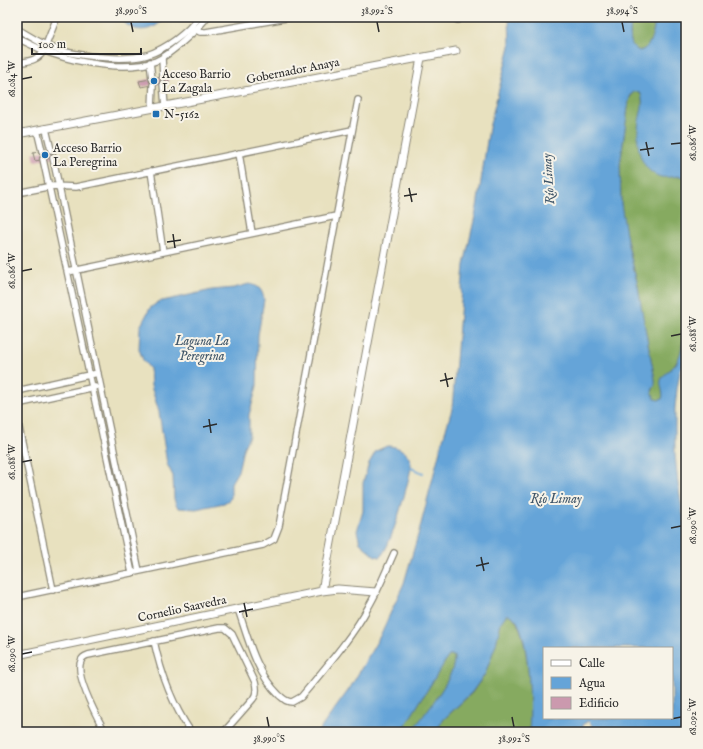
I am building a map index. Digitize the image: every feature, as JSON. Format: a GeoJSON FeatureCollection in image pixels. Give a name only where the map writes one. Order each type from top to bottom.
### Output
{"type":"FeatureCollection","features":[{"type":"Feature","properties":{"kind":"street"},"geometry":{"type":"LineString","coordinates":[[17,63],[41,56],[57,17]]}},
{"type":"Feature","properties":{"kind":"street"},"geometry":{"type":"LineString","coordinates":[[17,29],[45,48],[60,56],[98,64],[124,65],[150,62],[162,58],[192,28],[199,17]]}},
{"type":"Feature","properties":{"kind":"street"},"geometry":{"type":"LineString","coordinates":[[17,38],[45,48],[117,58],[138,57],[163,48],[208,17]]}},
{"type":"Feature","properties":{"kind":"street"},"geometry":{"type":"LineString","coordinates":[[192,28],[200,32],[206,32],[292,17]]}},
{"type":"Feature","properties":{"kind":"street","name":"Gobernador Anaya"},"geometry":{"type":"LineString","coordinates":[[17,134],[456,51]]}},
{"type":"Feature","properties":{"kind":"street"},"geometry":{"type":"LineString","coordinates":[[162,58],[165,106]]}},
{"type":"Feature","properties":{"kind":"street"},"geometry":{"type":"LineString","coordinates":[[322,591],[420,58]]}},
{"type":"Feature","properties":{"kind":"street"},"geometry":{"type":"LineString","coordinates":[[150,62],[152,109]]}},
{"type":"Feature","properties":{"kind":"street"},"geometry":{"type":"LineString","coordinates":[[17,597],[263,544],[271,541],[276,535],[358,100]]}},
{"type":"Feature","properties":{"kind":"street"},"geometry":{"type":"LineString","coordinates":[[46,129],[51,150]]}},
{"type":"Feature","properties":{"kind":"street"},"geometry":{"type":"LineString","coordinates":[[37,130],[42,151]]}},
{"type":"Feature","properties":{"kind":"street"},"geometry":{"type":"LineString","coordinates":[[17,193],[49,186],[76,186],[352,130]]}},
{"type":"Feature","properties":{"kind":"street"},"geometry":{"type":"LineString","coordinates":[[239,153],[252,234]]}},
{"type":"Feature","properties":{"kind":"street"},"geometry":{"type":"LineString","coordinates":[[52,158],[140,571]]}},
{"type":"Feature","properties":{"kind":"street"},"geometry":{"type":"LineString","coordinates":[[43,159],[132,573]]}},
{"type":"Feature","properties":{"kind":"street"},"geometry":{"type":"LineString","coordinates":[[151,171],[163,252]]}},
{"type":"Feature","properties":{"kind":"street"},"geometry":{"type":"LineString","coordinates":[[68,272],[336,216]]}},
{"type":"Feature","properties":{"kind":"street"},"geometry":{"type":"LineString","coordinates":[[17,391],[98,374]]}},
{"type":"Feature","properties":{"kind":"street"},"geometry":{"type":"LineString","coordinates":[[17,404],[100,386]]}},
{"type":"Feature","properties":{"kind":"street"},"geometry":{"type":"LineString","coordinates":[[17,418],[53,590]]}},
{"type":"Feature","properties":{"kind":"street"},"geometry":{"type":"LineString","coordinates":[[238,609],[256,660],[264,676],[274,690],[285,700],[292,702],[301,697],[361,620],[394,553]]}},
{"type":"Feature","properties":{"kind":"street","name":"Cornelio Saavedra"},"geometry":{"type":"LineString","coordinates":[[17,655],[322,591],[338,589],[376,592]]}},
{"type":"Feature","properties":{"kind":"street"},"geometry":{"type":"LineString","coordinates":[[105,732],[88,699],[80,670],[81,660],[88,655],[225,628],[230,631],[255,682],[256,692],[252,699],[224,732]]}},
{"type":"Feature","properties":{"kind":"street"},"geometry":{"type":"LineString","coordinates":[[154,641],[164,680],[172,700],[191,732]]}},
{"type":"Feature","properties":{"kind":"green space"},"geometry":{"type":"Polygon","coordinates":[[[631,17],[656,17],[649,45],[642,50],[637,50],[631,43],[631,17]]]}},
{"type":"Feature","properties":{"kind":"green space"},"geometry":{"type":"Polygon","coordinates":[[[636,91],[641,94],[643,103],[638,138],[676,177],[682,176],[686,178],[686,323],[680,356],[674,366],[661,380],[663,395],[662,399],[658,400],[655,399],[652,394],[655,380],[638,286],[623,222],[621,204],[620,165],[629,100],[633,92],[636,91]]]}},
{"type":"Feature","properties":{"kind":"green space"},"geometry":{"type":"Polygon","coordinates":[[[509,614],[516,621],[525,650],[530,688],[529,732],[435,732],[444,719],[472,693],[485,674],[496,644],[501,622],[506,615],[509,614]]]}},
{"type":"Feature","properties":{"kind":"green space"},"geometry":{"type":"Polygon","coordinates":[[[451,655],[454,656],[454,665],[438,696],[412,732],[401,732],[448,657],[451,655]]]}},
{"type":"Feature","properties":{"kind":"water"},"geometry":{"type":"Polygon","coordinates":[[[120,17],[165,17],[155,26],[142,30],[130,27],[120,17]]]}},
{"type":"Feature","properties":{"kind":"water","name":"Río Limay"},"geometry":{"type":"Polygon","coordinates":[[[509,17],[631,17],[631,41],[633,46],[640,51],[648,46],[650,42],[656,17],[686,17],[686,178],[678,176],[660,177],[650,171],[641,159],[638,144],[638,128],[642,108],[642,98],[641,94],[636,92],[631,95],[629,100],[620,165],[621,204],[655,380],[652,391],[655,399],[662,399],[662,378],[678,360],[683,345],[686,323],[686,358],[680,371],[675,408],[675,455],[686,533],[686,732],[592,732],[592,725],[588,721],[579,732],[529,732],[530,706],[528,665],[525,645],[520,629],[514,618],[506,615],[501,622],[496,644],[485,674],[472,692],[444,719],[435,732],[412,732],[445,685],[454,665],[454,656],[451,655],[448,657],[401,732],[318,732],[350,688],[380,636],[404,583],[420,528],[452,409],[464,265],[477,207],[489,128],[510,46],[509,17]]]}},
{"type":"Feature","properties":{"kind":"water","name":"Laguna La Peregrina"},"geometry":{"type":"Polygon","coordinates":[[[249,284],[260,289],[264,300],[258,335],[257,386],[249,415],[249,436],[243,449],[238,471],[231,483],[231,498],[224,503],[196,509],[179,508],[174,499],[173,476],[167,464],[159,412],[151,386],[150,369],[143,360],[139,349],[140,327],[150,308],[158,302],[212,290],[234,288],[249,284]]]}},
{"type":"Feature","properties":{"kind":"water"},"geometry":{"type":"Polygon","coordinates":[[[387,446],[401,449],[410,459],[411,468],[394,529],[389,542],[380,557],[375,556],[360,543],[357,531],[363,511],[363,483],[369,463],[376,451],[387,446]]]}},
{"type":"Feature","properties":{"kind":"building","name":"Acceso Barrio La Zagala"},"geometry":{"type":"Polygon","coordinates":[[[168,76],[169,82],[141,87],[139,81],[168,76]]]}},
{"type":"Feature","properties":{"kind":"building","name":"Acceso Barrio La Peregrina"},"geometry":{"type":"Polygon","coordinates":[[[55,149],[56,157],[35,161],[33,153],[55,149]]]}},
{"type":"Feature","properties":{"kind":"waterway"},"geometry":{"type":"LineString","coordinates":[[411,468],[423,473]]}},
{"type":"Feature","properties":{"kind":"place","name":"Acceso Barrio La Zagala"},"geometry":{"type":"Point","coordinates":[154,81]}},
{"type":"Feature","properties":{"kind":"place","name":"N-5162"},"geometry":{"type":"Point","coordinates":[156,114]}},
{"type":"Feature","properties":{"kind":"place","name":"Acceso Barrio La Peregrina"},"geometry":{"type":"Point","coordinates":[45,155]}}]}
